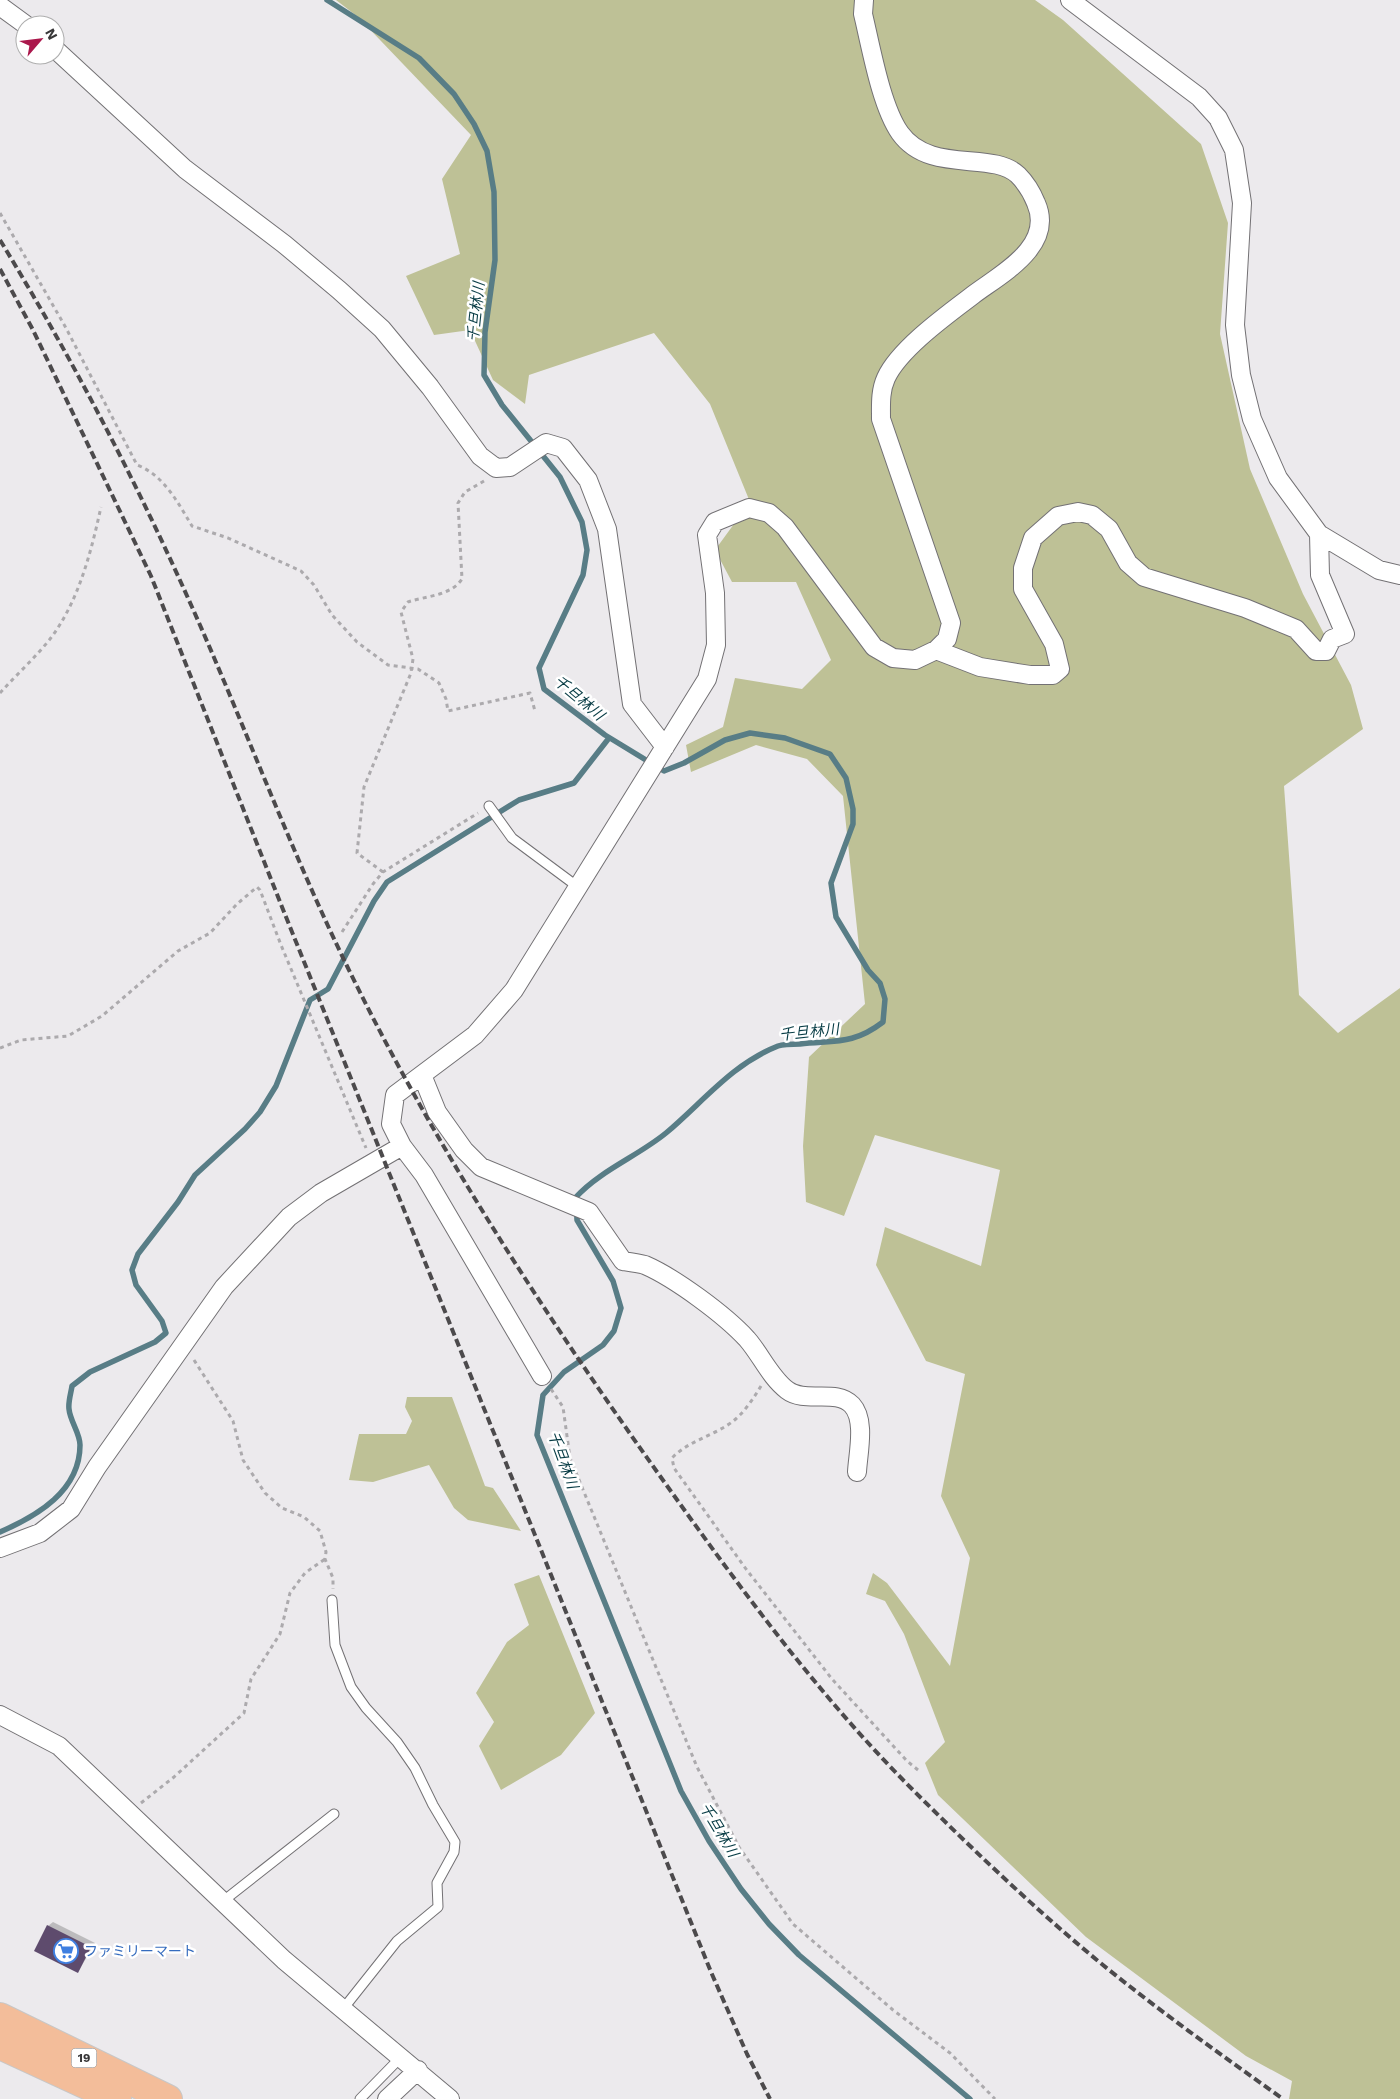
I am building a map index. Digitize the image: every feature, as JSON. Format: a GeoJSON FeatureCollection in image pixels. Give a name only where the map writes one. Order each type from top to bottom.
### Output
{"type":"FeatureCollection","features":[{"type":"Feature","properties":{"kind":"highway","name":"19"},"geometry":{"type":"LineString","coordinates":[[0,2017],[127,2092]]}},
{"type":"Feature","properties":{"kind":"highway","name":"19"},"geometry":{"type":"LineString","coordinates":[[0,2045],[127,2092],[168,2099]]}},
{"type":"Feature","properties":{"kind":"highway"},"geometry":{"type":"LineString","coordinates":[[127,2092],[186,2099]]}},
{"type":"Feature","properties":{"kind":"street"},"geometry":{"type":"LineString","coordinates":[[542,1376],[424,1176],[402,1146],[391,1124],[396,1095],[475,1035],[514,990],[707,679],[716,644],[715,594],[707,535],[715,522],[732,513],[749,508],[769,513],[785,527],[874,647],[893,658],[915,660],[936,650],[947,639],[951,622],[881,419],[880,398],[886,377],[902,354],[955,309],[1026,254],[1039,231],[1038,208],[1031,190],[1017,173],[996,165],[955,161],[924,154],[900,134],[888,109],[862,14],[864,0]]}},
{"type":"Feature","properties":{"kind":"street"},"geometry":{"type":"LineString","coordinates":[[1070,0],[1199,97],[1218,118],[1234,150],[1242,203],[1235,325],[1241,375],[1252,419],[1278,478],[1319,534],[1379,570],[1400,575]]}},
{"type":"Feature","properties":{"kind":"street"},"geometry":{"type":"LineString","coordinates":[[0,6],[15,17]]}},
{"type":"Feature","properties":{"kind":"street"},"geometry":{"type":"LineString","coordinates":[[65,58],[185,169],[284,244],[382,329],[430,386],[480,456],[496,468],[510,467],[546,443],[564,448],[588,480],[607,529],[632,704],[663,750]]}},
{"type":"Feature","properties":{"kind":"street"},"geometry":{"type":"LineString","coordinates":[[936,650],[980,667],[1053,675],[1060,668],[1054,644],[1023,589],[1023,568],[1033,538],[1058,516],[1078,512],[1092,515],[1109,529],[1128,563],[1144,577],[1246,608],[1296,629],[1316,651],[1326,651],[1332,639],[1345,634],[1320,575],[1319,534]]}},
{"type":"Feature","properties":{"kind":"street"},"geometry":{"type":"LineString","coordinates":[[422,1075],[437,1112],[464,1150],[481,1167],[589,1212],[622,1261],[643,1264],[659,1272],[724,1316],[748,1340],[784,1388],[795,1396],[834,1397],[852,1404],[860,1418],[857,1472]]}},
{"type":"Feature","properties":{"kind":"street"},"geometry":{"type":"LineString","coordinates":[[0,1548],[40,1533],[71,1509],[97,1466],[224,1287],[288,1217],[322,1193],[402,1146]]}},
{"type":"Feature","properties":{"kind":"street"},"geometry":{"type":"LineString","coordinates":[[0,1715],[59,1746],[284,1960],[418,2070],[450,2099]]}},
{"type":"Feature","properties":{"kind":"street"},"geometry":{"type":"LineString","coordinates":[[387,2099],[418,2070]]}},
{"type":"Feature","properties":{"kind":"lane"},"geometry":{"type":"LineString","coordinates":[[489,806],[512,838],[578,888]]}},
{"type":"Feature","properties":{"kind":"lane"},"geometry":{"type":"LineString","coordinates":[[332,1600],[335,1645],[351,1687],[366,1708],[397,1742],[415,1768],[433,1805],[455,1842],[454,1852],[437,1882],[438,1907],[397,1941],[343,2009]]}},
{"type":"Feature","properties":{"kind":"lane"},"geometry":{"type":"LineString","coordinates":[[222,1902],[334,1814]]}},
{"type":"Feature","properties":{"kind":"lane"},"geometry":{"type":"LineString","coordinates":[[360,2099],[401,2056]]}},
{"type":"Feature","properties":{"kind":"path"},"geometry":{"type":"LineString","coordinates":[[0,213],[66,328],[137,465],[150,470],[172,494],[192,526],[228,538],[301,571],[314,585],[332,615],[357,642],[388,665],[418,669],[439,683],[446,699],[448,712],[530,693],[535,711]]}},
{"type":"Feature","properties":{"kind":"path"},"geometry":{"type":"LineString","coordinates":[[383,872],[357,853],[364,787],[412,667],[413,660],[401,612],[402,607],[408,602],[447,591],[457,586],[462,579],[458,503],[465,492],[494,475],[496,468]]}},
{"type":"Feature","properties":{"kind":"path"},"geometry":{"type":"LineString","coordinates":[[0,693],[50,639],[64,616],[89,559],[101,507]]}},
{"type":"Feature","properties":{"kind":"path"},"geometry":{"type":"LineString","coordinates":[[342,932],[372,884],[383,872],[489,806]]}},
{"type":"Feature","properties":{"kind":"path"},"geometry":{"type":"LineString","coordinates":[[0,1048],[21,1040],[68,1036],[102,1016],[178,951],[210,933],[236,904],[257,887],[366,1149],[366,1168]]}},
{"type":"Feature","properties":{"kind":"path"},"geometry":{"type":"LineString","coordinates":[[181,1347],[188,1351],[233,1421],[243,1460],[266,1493],[282,1508],[297,1512],[320,1531],[326,1552],[325,1559],[333,1578],[332,1600]]}},
{"type":"Feature","properties":{"kind":"path"},"geometry":{"type":"LineString","coordinates":[[771,1371],[750,1403],[732,1422],[680,1450],[672,1458],[674,1468],[746,1568],[832,1679],[907,1761],[918,1770]]}},
{"type":"Feature","properties":{"kind":"path"},"geometry":{"type":"LineString","coordinates":[[563,1407],[570,1458],[696,1768],[739,1846],[793,1924],[893,2010],[950,2053],[996,2099]]}},
{"type":"Feature","properties":{"kind":"path"},"geometry":{"type":"LineString","coordinates":[[129,1812],[174,1777],[244,1713],[251,1680],[280,1634],[290,1593],[305,1573],[325,1559]]}},
{"type":"Feature","properties":{"kind":"green space"},"geometry":{"type":"Polygon","coordinates":[[[336,0],[1035,0],[1063,20],[1201,144],[1228,223],[1220,334],[1250,469],[1303,594],[1351,685],[1363,729],[1284,786],[1299,995],[1338,1033],[1400,988],[1400,2099],[1289,2099],[1292,2081],[1246,2056],[1086,1937],[938,1795],[925,1763],[945,1742],[904,1634],[885,1601],[866,1594],[873,1573],[887,1583],[950,1666],[970,1558],[941,1496],[965,1374],[926,1361],[876,1265],[885,1227],[981,1266],[1000,1170],[875,1135],[844,1216],[806,1202],[803,1146],[809,1057],[865,1004],[843,796],[807,759],[756,745],[691,772],[686,745],[723,727],[735,678],[802,689],[831,660],[796,582],[732,582],[715,550],[750,502],[710,404],[654,333],[529,375],[525,404],[493,380],[470,330],[434,335],[406,276],[460,254],[442,179],[471,135],[358,17],[336,0]]]}},
{"type":"Feature","properties":{"kind":"green space"},"geometry":{"type":"Polygon","coordinates":[[[407,1397],[452,1397],[485,1486],[493,1488],[521,1531],[468,1520],[454,1508],[429,1465],[373,1482],[349,1480],[359,1434],[406,1434],[412,1421],[405,1407],[407,1397]]]}},
{"type":"Feature","properties":{"kind":"green space"},"geometry":{"type":"Polygon","coordinates":[[[539,1575],[595,1713],[561,1755],[501,1790],[479,1746],[494,1722],[476,1693],[507,1642],[529,1625],[514,1584],[539,1575]]]}},
{"type":"Feature","properties":{"kind":"building"},"geometry":{"type":"Polygon","coordinates":[[[47,1925],[91,1947],[78,1973],[34,1951],[47,1925]]]}},
{"type":"Feature","properties":{"kind":"waterway","name":"千旦林川"},"geometry":{"type":"LineString","coordinates":[[327,0],[419,58],[454,94],[474,124],[487,151],[494,192],[495,260],[485,332],[484,375],[502,405],[560,477],[582,522],[587,550],[583,575],[539,668],[544,689],[605,735],[664,771],[684,763],[725,740],[750,733],[785,738],[830,754],[846,778],[853,809],[853,824],[831,883],[836,917],[868,970],[880,983],[885,999],[883,1022],[862,1035],[853,1038],[783,1045],[761,1054],[732,1073],[666,1133],[608,1171],[576,1197],[577,1220],[613,1281],[621,1308],[614,1331],[603,1345],[564,1372],[543,1395],[537,1435],[681,1791],[709,1841],[741,1889],[769,1924],[799,1955],[970,2099]]}},
{"type":"Feature","properties":{"kind":"waterway"},"geometry":{"type":"LineString","coordinates":[[0,1532],[42,1510],[54,1500],[73,1476],[78,1461],[80,1445],[69,1409],[72,1386],[90,1372],[155,1342],[166,1333],[162,1321],[136,1285],[132,1270],[138,1254],[178,1202],[195,1175],[245,1129],[260,1112],[276,1086],[310,1000],[328,989],[374,901],[387,882],[519,800],[574,783],[609,738]]}},
{"type":"Feature","properties":{"kind":"railway"},"geometry":{"type":"LineString","coordinates":[[0,240],[78,375],[126,467],[171,560],[212,652],[306,877],[347,966],[381,1033],[454,1164],[574,1353],[660,1476],[749,1598],[811,1677],[877,1753],[957,1834],[1050,1920],[1098,1961],[1166,2014],[1283,2099]]}},
{"type":"Feature","properties":{"kind":"railway"},"geometry":{"type":"LineString","coordinates":[[0,269],[33,330],[151,576],[284,912],[711,1972],[747,2054],[770,2099]]}},
{"type":"Feature","properties":{"kind":"place","name":"ファミリーマート"},"geometry":{"type":"Point","coordinates":[66,1951]}}]}
